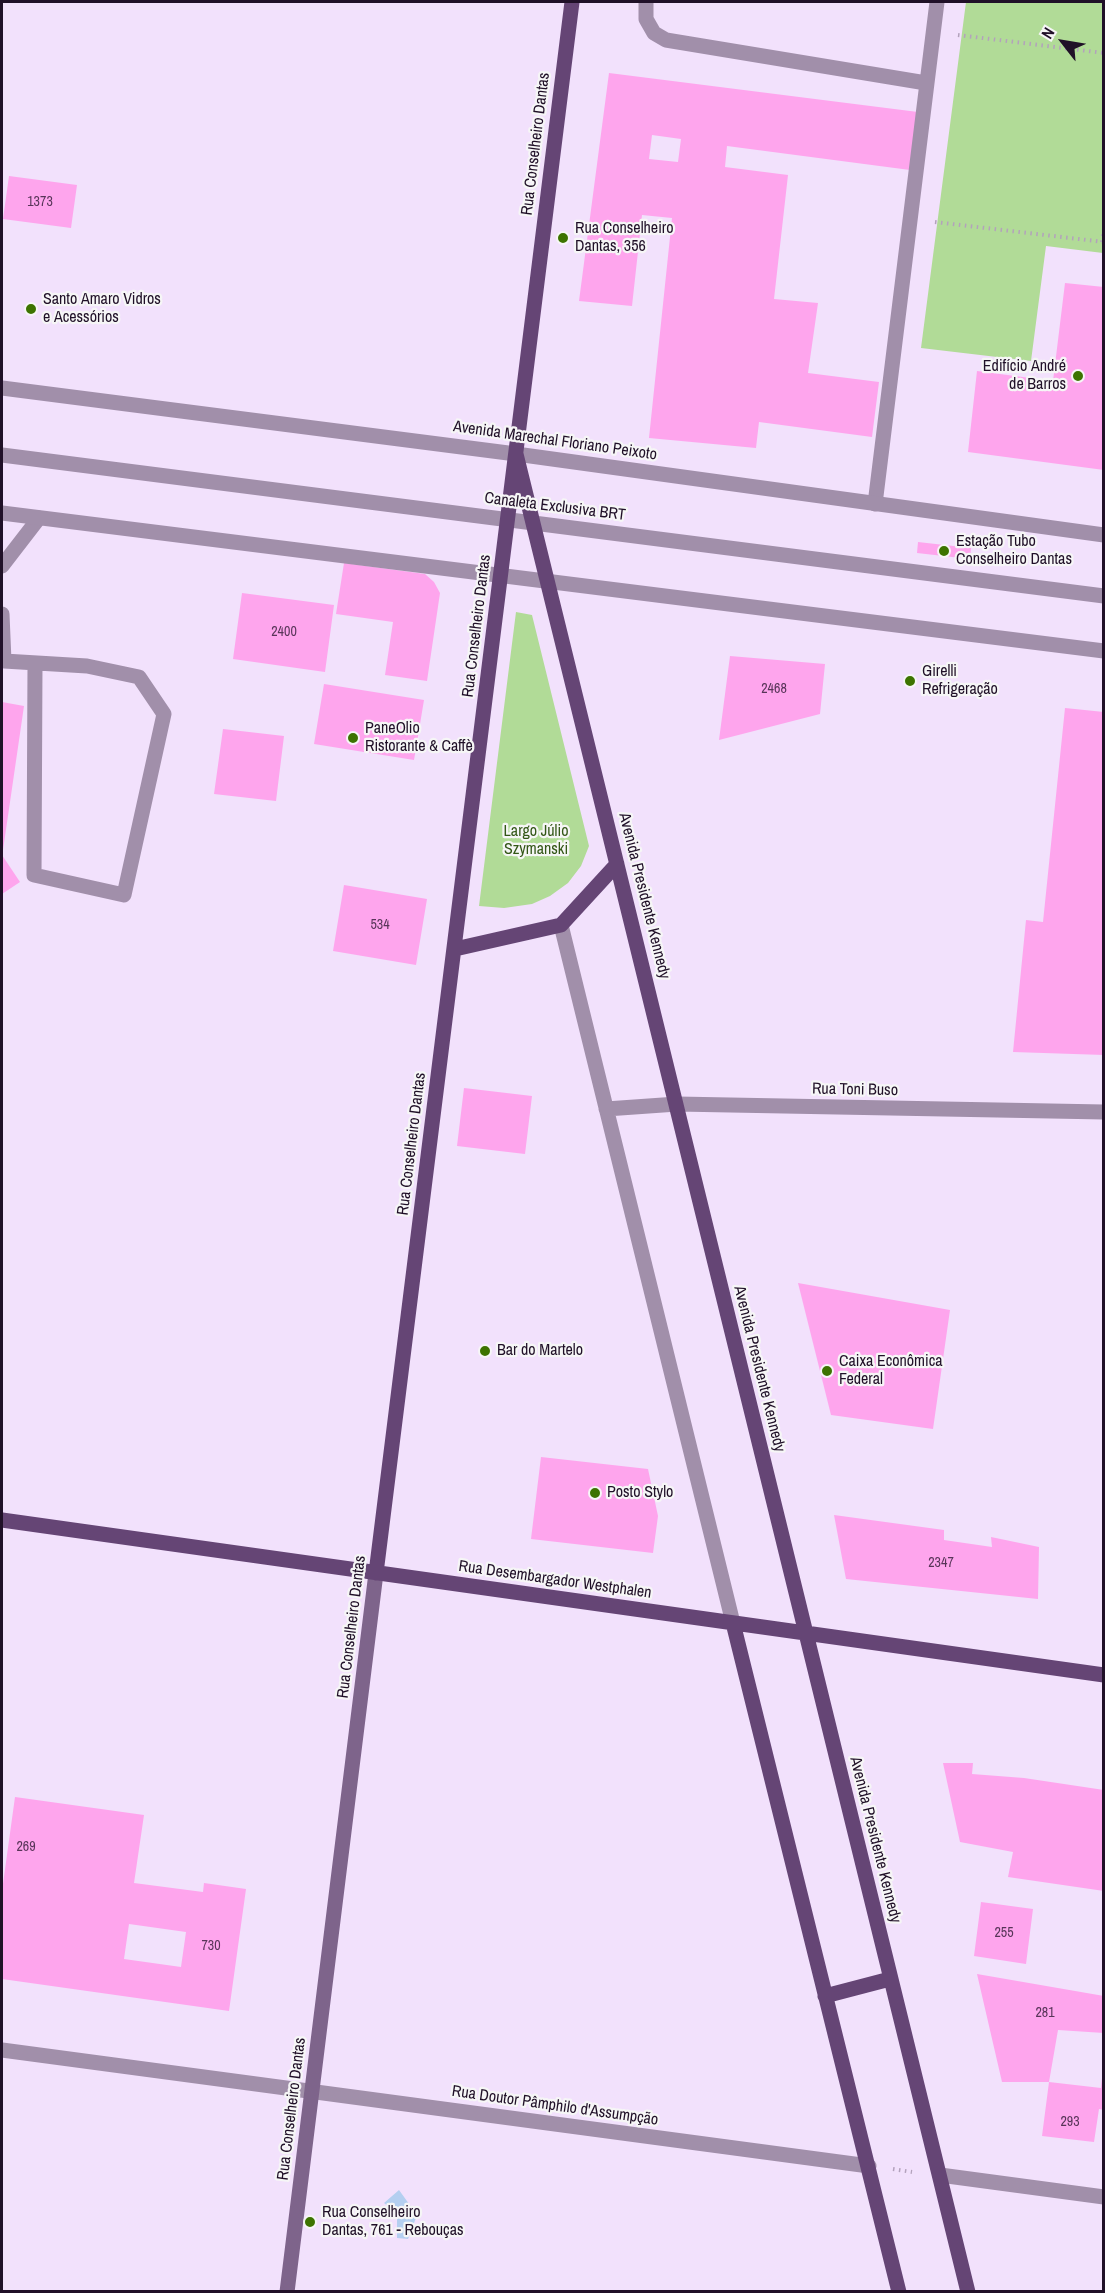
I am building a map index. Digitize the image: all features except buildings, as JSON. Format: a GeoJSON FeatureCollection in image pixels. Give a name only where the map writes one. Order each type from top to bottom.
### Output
{"type":"FeatureCollection","features":[{"type":"Feature","properties":{"kind":"main road","name":"Rua Conselheiro Dantas"},"geometry":{"type":"LineString","coordinates":[[287,2292],[572,2]]}},
{"type":"Feature","properties":{"kind":"main road","name":"Avenida Presidente Kennedy"},"geometry":{"type":"LineString","coordinates":[[516,454],[677,1104],[804,1633],[968,2292]]}},
{"type":"Feature","properties":{"kind":"main road"},"geometry":{"type":"LineString","coordinates":[[455,949],[561,925],[617,864]]}},
{"type":"Feature","properties":{"kind":"main road","name":"Rua Desembargador Westphalen"},"geometry":{"type":"LineString","coordinates":[[2,1520],[1104,1675]]}},
{"type":"Feature","properties":{"kind":"main road"},"geometry":{"type":"LineString","coordinates":[[733,1623],[899,2292]]}},
{"type":"Feature","properties":{"kind":"main road"},"geometry":{"type":"LineString","coordinates":[[825,1996],[890,1979]]}},
{"type":"Feature","properties":{"kind":"street"},"geometry":{"type":"LineString","coordinates":[[646,2],[646,19],[654,33],[666,40],[926,83]]}},
{"type":"Feature","properties":{"kind":"street"},"geometry":{"type":"LineString","coordinates":[[875,504],[937,2]]}},
{"type":"Feature","properties":{"kind":"street","name":"Avenida Marechal Floriano Peixoto"},"geometry":{"type":"LineString","coordinates":[[2,388],[516,454],[1104,535]]}},
{"type":"Feature","properties":{"kind":"street","name":"Canaleta Exclusiva BRT"},"geometry":{"type":"LineString","coordinates":[[2,455],[1104,596]]}},
{"type":"Feature","properties":{"kind":"street"},"geometry":{"type":"LineString","coordinates":[[2,513],[1104,651]]}},
{"type":"Feature","properties":{"kind":"street"},"geometry":{"type":"LineString","coordinates":[[2,566],[39,518]]}},
{"type":"Feature","properties":{"kind":"street"},"geometry":{"type":"LineString","coordinates":[[2,614],[4,661],[87,666],[139,677],[164,714],[124,895],[34,875],[35,664]]}},
{"type":"Feature","properties":{"kind":"street"},"geometry":{"type":"LineString","coordinates":[[561,925],[733,1623]]}},
{"type":"Feature","properties":{"kind":"street","name":"Rua Toni Buso"},"geometry":{"type":"LineString","coordinates":[[606,1109],[677,1104],[1104,1112]]}},
{"type":"Feature","properties":{"kind":"street","name":"Rua Doutor Pâmphilo d'Assumpção"},"geometry":{"type":"LineString","coordinates":[[2,2050],[869,2166]]}},
{"type":"Feature","properties":{"kind":"street"},"geometry":{"type":"LineString","coordinates":[[940,2175],[1104,2197]]}},
{"type":"Feature","properties":{"kind":"path"},"geometry":{"type":"LineString","coordinates":[[934,32],[1104,53]]}},
{"type":"Feature","properties":{"kind":"path"},"geometry":{"type":"LineString","coordinates":[[910,219],[1103,242],[1104,229]]}},
{"type":"Feature","properties":{"kind":"path"},"geometry":{"type":"LineString","coordinates":[[869,2166],[940,2175]]}},
{"type":"Feature","properties":{"kind":"green space"},"geometry":{"type":"Polygon","coordinates":[[[966,2],[1103,2],[1103,253],[1046,246],[1031,361],[921,348],[966,2]]]}},
{"type":"Feature","properties":{"kind":"green space","name":"Largo Júlio Szymanski"},"geometry":{"type":"Polygon","coordinates":[[[516,612],[532,615],[589,846],[581,866],[568,883],[550,896],[532,904],[504,908],[479,906],[516,612]]]}},
{"type":"Feature","properties":{"kind":"water"},"geometry":{"type":"Polygon","coordinates":[[[399,2190],[417,2215],[408,2239],[397,2238],[397,2213],[384,2203],[399,2190]]]}},
{"type":"Feature","properties":{"kind":"place","name":"Rua Conselheiro Dantas, 356"},"geometry":{"type":"Point","coordinates":[563,238]}},
{"type":"Feature","properties":{"kind":"place","name":"Santo Amaro Vidros e Acessórios"},"geometry":{"type":"Point","coordinates":[31,309]}},
{"type":"Feature","properties":{"kind":"place","name":"Edifício André de Barros"},"geometry":{"type":"Point","coordinates":[1078,376]}},
{"type":"Feature","properties":{"kind":"place","name":"Estação Tubo Conselheiro Dantas"},"geometry":{"type":"Point","coordinates":[944,551]}},
{"type":"Feature","properties":{"kind":"place","name":"Girelli Refrigeração"},"geometry":{"type":"Point","coordinates":[910,681]}},
{"type":"Feature","properties":{"kind":"place","name":"PaneOlio Ristorante & Caffè"},"geometry":{"type":"Point","coordinates":[353,738]}},
{"type":"Feature","properties":{"kind":"place","name":"Bar do Martelo"},"geometry":{"type":"Point","coordinates":[485,1351]}},
{"type":"Feature","properties":{"kind":"place","name":"Caixa Econômica Federal"},"geometry":{"type":"Point","coordinates":[827,1371]}},
{"type":"Feature","properties":{"kind":"place","name":"Posto Stylo"},"geometry":{"type":"Point","coordinates":[595,1493]}},
{"type":"Feature","properties":{"kind":"place","name":"Rua Conselheiro Dantas, 761 - Rebouças"},"geometry":{"type":"Point","coordinates":[310,2222]}}]}
